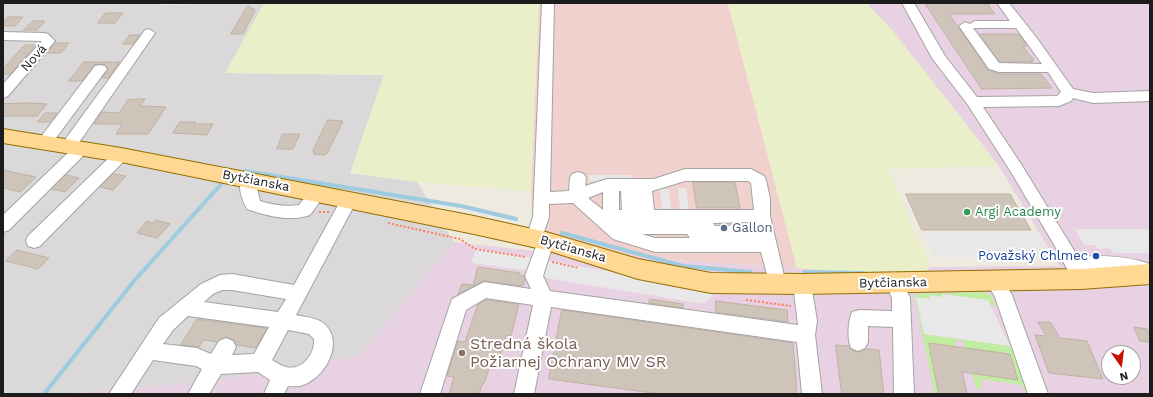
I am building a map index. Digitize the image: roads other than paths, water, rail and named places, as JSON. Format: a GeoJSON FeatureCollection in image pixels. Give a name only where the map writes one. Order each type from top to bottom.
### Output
{"type":"FeatureCollection","features":[{"type":"Feature","properties":{"kind":"main road","name":"Bytčianska"},"geometry":{"type":"LineString","coordinates":[[3,136],[76,146],[318,193],[346,206],[540,246],[680,278],[711,282],[777,284],[895,283],[994,280],[1078,272],[1150,273]]}},
{"type":"Feature","properties":{"kind":"street"},"geometry":{"type":"LineString","coordinates":[[524,394],[544,298],[534,276],[540,246],[548,3]]}},
{"type":"Feature","properties":{"kind":"street"},"geometry":{"type":"LineString","coordinates":[[908,3],[939,58],[973,102],[1023,179],[1078,272]]}},
{"type":"Feature","properties":{"kind":"street"},"geometry":{"type":"LineString","coordinates":[[1003,3],[1020,24],[1068,92],[1093,98],[1150,96]]}},
{"type":"Feature","properties":{"kind":"street"},"geometry":{"type":"LineString","coordinates":[[1020,24],[970,25],[994,66],[999,68],[1052,68]]}},
{"type":"Feature","properties":{"kind":"street"},"geometry":{"type":"LineString","coordinates":[[3,225],[76,146],[149,33]]}},
{"type":"Feature","properties":{"kind":"street"},"geometry":{"type":"LineString","coordinates":[[3,47],[8,36]]}},
{"type":"Feature","properties":{"kind":"street","name":"Nová"},"geometry":{"type":"LineString","coordinates":[[3,93],[49,41],[44,37],[8,36]]}},
{"type":"Feature","properties":{"kind":"street"},"geometry":{"type":"LineString","coordinates":[[45,142],[100,69]]}},
{"type":"Feature","properties":{"kind":"street"},"geometry":{"type":"LineString","coordinates":[[973,102],[1059,101],[1066,98],[1068,92]]}},
{"type":"Feature","properties":{"kind":"street"},"geometry":{"type":"LineString","coordinates":[[34,241],[121,155]]}},
{"type":"Feature","properties":{"kind":"street"},"geometry":{"type":"LineString","coordinates":[[577,197],[583,192],[685,175],[751,175],[758,182],[762,199],[765,230],[777,284]]}},
{"type":"Feature","properties":{"kind":"street"},"geometry":{"type":"LineString","coordinates":[[577,197],[578,178]]}},
{"type":"Feature","properties":{"kind":"street"},"geometry":{"type":"LineString","coordinates":[[248,180],[249,194],[253,205],[271,211],[292,213],[304,211],[318,193]]}},
{"type":"Feature","properties":{"kind":"street"},"geometry":{"type":"LineString","coordinates":[[735,183],[758,182]]}},
{"type":"Feature","properties":{"kind":"street"},"geometry":{"type":"LineString","coordinates":[[637,184],[693,183]]}},
{"type":"Feature","properties":{"kind":"street"},"geometry":{"type":"LineString","coordinates":[[637,184],[652,216]]}},
{"type":"Feature","properties":{"kind":"street"},"geometry":{"type":"LineString","coordinates":[[614,222],[637,184]]}},
{"type":"Feature","properties":{"kind":"street"},"geometry":{"type":"LineString","coordinates":[[542,198],[577,197],[614,222],[636,240],[765,230]]}},
{"type":"Feature","properties":{"kind":"street"},"geometry":{"type":"LineString","coordinates":[[260,364],[346,206]]}},
{"type":"Feature","properties":{"kind":"street"},"geometry":{"type":"LineString","coordinates":[[614,222],[652,216],[765,230]]}},
{"type":"Feature","properties":{"kind":"street"},"geometry":{"type":"LineString","coordinates":[[614,222],[765,230]]}},
{"type":"Feature","properties":{"kind":"street"},"geometry":{"type":"LineString","coordinates":[[994,280],[1003,295],[1038,394]]}},
{"type":"Feature","properties":{"kind":"street"},"geometry":{"type":"LineString","coordinates":[[118,394],[166,324],[208,289],[220,283],[232,282],[298,292]]}},
{"type":"Feature","properties":{"kind":"street"},"geometry":{"type":"LineString","coordinates":[[895,283],[901,298],[904,394]]}},
{"type":"Feature","properties":{"kind":"street"},"geometry":{"type":"LineString","coordinates":[[802,284],[808,321],[806,336],[812,394]]}},
{"type":"Feature","properties":{"kind":"street"},"geometry":{"type":"LineString","coordinates":[[430,394],[458,305],[484,290],[806,336]]}},
{"type":"Feature","properties":{"kind":"street"},"geometry":{"type":"LineString","coordinates":[[148,351],[197,357],[215,365],[260,364],[282,376],[301,377],[314,367],[324,350],[323,336],[314,327],[283,321],[185,308]]}},
{"type":"Feature","properties":{"kind":"street"},"geometry":{"type":"LineString","coordinates":[[858,342],[859,318],[902,319]]}},
{"type":"Feature","properties":{"kind":"street"},"geometry":{"type":"LineString","coordinates":[[198,394],[226,347]]}},
{"type":"Feature","properties":{"kind":"street"},"geometry":{"type":"LineString","coordinates":[[274,394],[282,376]]}},
{"type":"Feature","properties":{"kind":"waterway"},"geometry":{"type":"LineString","coordinates":[[233,171],[251,172]]}},
{"type":"Feature","properties":{"kind":"waterway"},"geometry":{"type":"LineString","coordinates":[[245,171],[251,172]]}},
{"type":"Feature","properties":{"kind":"waterway"},"geometry":{"type":"LineString","coordinates":[[251,172],[461,206],[516,219]]}},
{"type":"Feature","properties":{"kind":"waterway"},"geometry":{"type":"LineString","coordinates":[[44,394],[134,281],[223,182]]}},
{"type":"Feature","properties":{"kind":"waterway"},"geometry":{"type":"LineString","coordinates":[[562,233],[683,266],[751,272]]}},
{"type":"Feature","properties":{"kind":"waterway"},"geometry":{"type":"LineString","coordinates":[[804,272],[863,273]]}},
{"type":"Feature","properties":{"kind":"place","name":"Argi Academy"},"geometry":{"type":"Point","coordinates":[967,212]}},
{"type":"Feature","properties":{"kind":"place","name":"Gallon"},"geometry":{"type":"Point","coordinates":[724,228]}},
{"type":"Feature","properties":{"kind":"place","name":"Považský Chlmec"},"geometry":{"type":"Point","coordinates":[1096,256]}},
{"type":"Feature","properties":{"kind":"place","name":"Stredná škola Požiarnej Ochrany MV SR"},"geometry":{"type":"Point","coordinates":[462,353]}}]}
